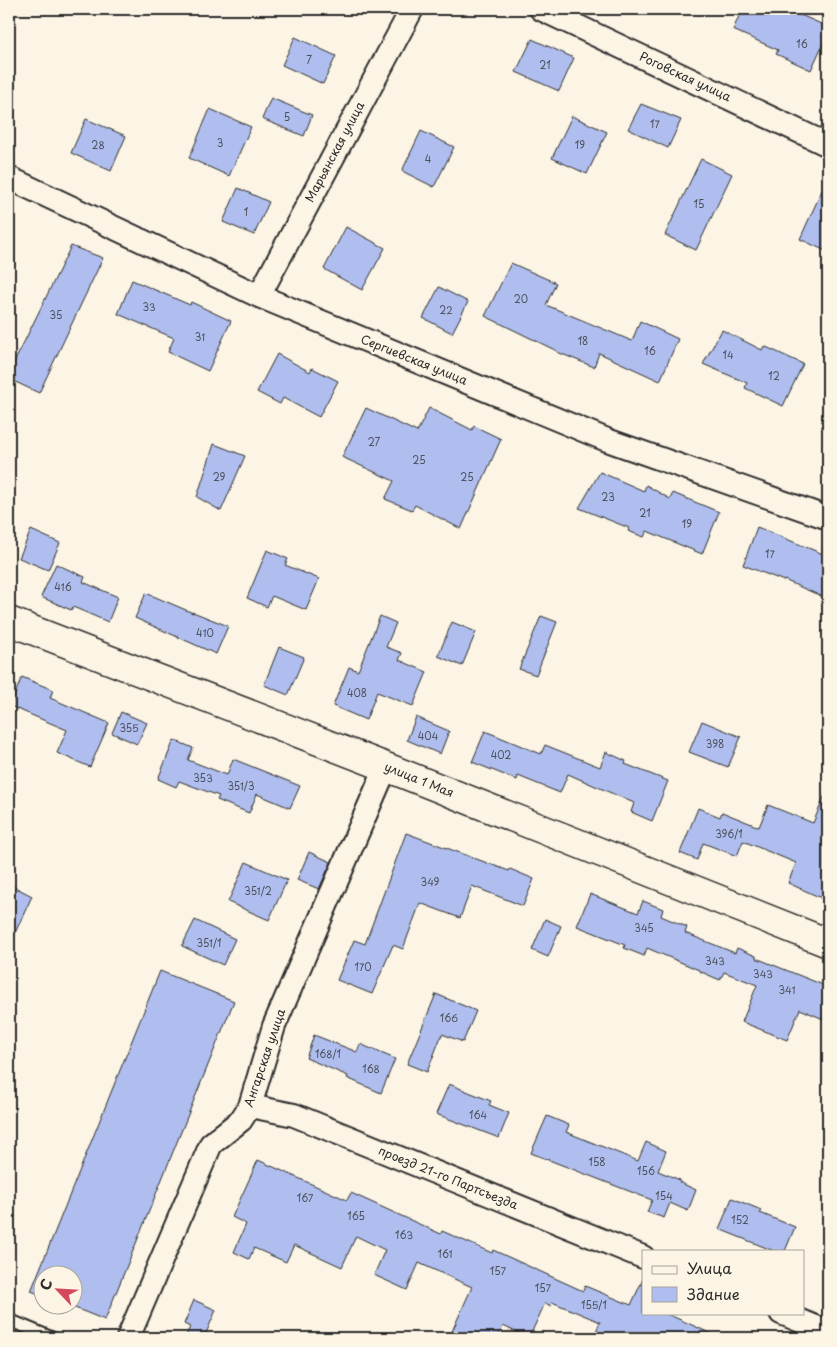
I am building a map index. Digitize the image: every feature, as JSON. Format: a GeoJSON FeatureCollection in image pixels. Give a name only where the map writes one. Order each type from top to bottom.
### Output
{"type":"FeatureCollection","features":[{"type":"Feature","properties":{"kind":"street","name":"Марьянская улица"},"geometry":{"type":"LineString","coordinates":[[259,296],[412,9]]}},
{"type":"Feature","properties":{"kind":"street","name":"Роговская улица"},"geometry":{"type":"LineString","coordinates":[[541,9],[828,144]]}},
{"type":"Feature","properties":{"kind":"street","name":"Сергиевская улица"},"geometry":{"type":"LineString","coordinates":[[9,178],[259,296],[608,440],[828,518]]}},
{"type":"Feature","properties":{"kind":"street","name":"улица 1 Мая"},"geometry":{"type":"LineString","coordinates":[[9,621],[386,767],[828,943]]}},
{"type":"Feature","properties":{"kind":"street","name":"Ангарская улица"},"geometry":{"type":"LineString","coordinates":[[128,1338],[211,1144],[241,1120],[250,1106],[274,1026],[386,767]]}},
{"type":"Feature","properties":{"kind":"street","name":"проезд 21-го Партсъезда"},"geometry":{"type":"LineString","coordinates":[[250,1106],[294,1116],[642,1257]]}},
{"type":"Feature","properties":{"kind":"street"},"geometry":{"type":"LineString","coordinates":[[783,1314],[828,1332]]}},
{"type":"Feature","properties":{"kind":"lane"},"geometry":{"type":"LineString","coordinates":[[9,1320],[52,1338]]}},
{"type":"Feature","properties":{"kind":"building"},"geometry":{"type":"Polygon","coordinates":[[[742,9],[787,9],[828,27],[828,33],[811,70],[776,54],[778,50],[733,30],[742,9]]]}},
{"type":"Feature","properties":{"kind":"building"},"geometry":{"type":"Polygon","coordinates":[[[295,37],[336,56],[323,84],[282,65],[295,37]]]}},
{"type":"Feature","properties":{"kind":"building"},"geometry":{"type":"Polygon","coordinates":[[[532,39],[574,58],[559,91],[516,72],[532,39]]]}},
{"type":"Feature","properties":{"kind":"building"},"geometry":{"type":"Polygon","coordinates":[[[271,98],[312,115],[304,136],[262,119],[271,98]]]}},
{"type":"Feature","properties":{"kind":"building"},"geometry":{"type":"Polygon","coordinates":[[[641,104],[681,120],[668,148],[628,129],[641,104]]]}},
{"type":"Feature","properties":{"kind":"building"},"geometry":{"type":"Polygon","coordinates":[[[210,109],[251,127],[229,176],[189,158],[210,109]]]}},
{"type":"Feature","properties":{"kind":"building"},"geometry":{"type":"Polygon","coordinates":[[[572,116],[607,132],[587,174],[552,158],[572,116]]]}},
{"type":"Feature","properties":{"kind":"building"},"geometry":{"type":"Polygon","coordinates":[[[86,119],[126,136],[111,171],[71,153],[86,119]]]}},
{"type":"Feature","properties":{"kind":"building"},"geometry":{"type":"Polygon","coordinates":[[[421,131],[454,147],[434,187],[402,171],[421,131]]]}},
{"type":"Feature","properties":{"kind":"building"},"geometry":{"type":"Polygon","coordinates":[[[701,159],[732,174],[696,250],[665,235],[701,159]]]}},
{"type":"Feature","properties":{"kind":"building"},"geometry":{"type":"Polygon","coordinates":[[[828,177],[828,252],[800,239],[828,177]]]}},
{"type":"Feature","properties":{"kind":"building"},"geometry":{"type":"Polygon","coordinates":[[[238,188],[269,202],[254,235],[223,222],[238,188]]]}},
{"type":"Feature","properties":{"kind":"building"},"geometry":{"type":"Polygon","coordinates":[[[346,227],[385,248],[362,290],[324,269],[346,227]]]}},
{"type":"Feature","properties":{"kind":"building"},"geometry":{"type":"Polygon","coordinates":[[[71,246],[103,258],[39,393],[9,379],[9,373],[71,246]]]}},
{"type":"Feature","properties":{"kind":"building"},"geometry":{"type":"Polygon","coordinates":[[[511,263],[556,283],[546,305],[632,341],[640,321],[678,339],[660,381],[599,353],[594,367],[557,352],[485,316],[511,263]]]}},
{"type":"Feature","properties":{"kind":"building"},"geometry":{"type":"Polygon","coordinates":[[[132,280],[190,305],[191,302],[231,321],[208,371],[168,352],[174,338],[118,314],[132,280]]]}},
{"type":"Feature","properties":{"kind":"building"},"geometry":{"type":"Polygon","coordinates":[[[439,287],[468,302],[452,333],[423,318],[439,287]]]}},
{"type":"Feature","properties":{"kind":"building"},"geometry":{"type":"Polygon","coordinates":[[[722,330],[762,350],[764,346],[803,364],[783,406],[745,388],[747,383],[703,364],[722,330]]]}},
{"type":"Feature","properties":{"kind":"building"},"geometry":{"type":"Polygon","coordinates":[[[277,354],[310,372],[312,368],[338,381],[319,417],[283,398],[280,404],[257,392],[277,354]]]}},
{"type":"Feature","properties":{"kind":"building"},"geometry":{"type":"Polygon","coordinates":[[[366,408],[417,432],[429,408],[472,430],[474,426],[501,439],[461,529],[415,505],[412,510],[385,499],[394,481],[342,457],[366,408]]]}},
{"type":"Feature","properties":{"kind":"building"},"geometry":{"type":"Polygon","coordinates":[[[214,444],[245,456],[221,511],[197,497],[214,444]]]}},
{"type":"Feature","properties":{"kind":"building"},"geometry":{"type":"Polygon","coordinates":[[[600,472],[644,491],[646,485],[670,499],[673,493],[719,512],[702,554],[647,531],[644,537],[628,531],[629,528],[579,508],[600,472]]]}},
{"type":"Feature","properties":{"kind":"building"},"geometry":{"type":"Polygon","coordinates":[[[757,527],[828,556],[828,599],[743,565],[757,527]]]}},
{"type":"Feature","properties":{"kind":"building"},"geometry":{"type":"Polygon","coordinates":[[[31,530],[60,543],[48,570],[19,558],[31,530]]]}},
{"type":"Feature","properties":{"kind":"building"},"geometry":{"type":"Polygon","coordinates":[[[267,550],[288,559],[285,565],[319,579],[306,610],[272,596],[267,607],[247,598],[267,550]]]}},
{"type":"Feature","properties":{"kind":"building"},"geometry":{"type":"Polygon","coordinates":[[[56,564],[85,577],[83,582],[118,597],[108,622],[73,607],[71,610],[41,597],[56,564]]]}},
{"type":"Feature","properties":{"kind":"building"},"geometry":{"type":"Polygon","coordinates":[[[146,593],[228,626],[216,654],[135,618],[146,593]]]}},
{"type":"Feature","properties":{"kind":"building"},"geometry":{"type":"Polygon","coordinates":[[[380,616],[396,623],[386,647],[402,653],[399,660],[427,672],[413,706],[377,692],[366,720],[333,706],[349,667],[358,671],[380,616]]]}},
{"type":"Feature","properties":{"kind":"building"},"geometry":{"type":"Polygon","coordinates":[[[541,616],[557,622],[536,675],[519,669],[541,616]]]}},
{"type":"Feature","properties":{"kind":"building"},"geometry":{"type":"Polygon","coordinates":[[[452,622],[476,632],[462,666],[438,656],[452,622]]]}},
{"type":"Feature","properties":{"kind":"building"},"geometry":{"type":"Polygon","coordinates":[[[279,647],[304,657],[288,695],[264,685],[279,647]]]}},
{"type":"Feature","properties":{"kind":"building"},"geometry":{"type":"Polygon","coordinates":[[[22,677],[53,690],[50,698],[109,723],[90,767],[57,753],[67,730],[10,706],[22,677]]]}},
{"type":"Feature","properties":{"kind":"building"},"geometry":{"type":"Polygon","coordinates":[[[121,712],[147,723],[137,744],[112,733],[121,712]]]}},
{"type":"Feature","properties":{"kind":"building"},"geometry":{"type":"Polygon","coordinates":[[[416,717],[449,731],[440,754],[407,740],[416,717]]]}},
{"type":"Feature","properties":{"kind":"building"},"geometry":{"type":"Polygon","coordinates":[[[702,721],[741,737],[728,767],[689,752],[702,721]]]}},
{"type":"Feature","properties":{"kind":"building"},"geometry":{"type":"Polygon","coordinates":[[[485,731],[541,754],[545,745],[600,767],[606,752],[626,761],[625,764],[668,781],[652,821],[631,812],[634,803],[568,774],[560,793],[518,776],[517,780],[472,762],[485,731]]]}},
{"type":"Feature","properties":{"kind":"building"},"geometry":{"type":"Polygon","coordinates":[[[174,740],[193,748],[188,760],[227,775],[233,759],[300,786],[290,808],[257,794],[249,813],[217,800],[219,796],[179,781],[176,787],[158,779],[174,740]]]}},
{"type":"Feature","properties":{"kind":"building"},"geometry":{"type":"Polygon","coordinates":[[[828,788],[828,901],[788,883],[796,863],[743,841],[737,856],[703,843],[697,860],[680,853],[698,808],[720,817],[722,812],[759,827],[768,805],[813,823],[828,788]]]}},
{"type":"Feature","properties":{"kind":"building"},"geometry":{"type":"Polygon","coordinates":[[[406,833],[534,879],[523,906],[472,886],[460,918],[420,903],[403,949],[393,945],[372,994],[337,980],[354,940],[365,944],[406,833]]]}},
{"type":"Feature","properties":{"kind":"building"},"geometry":{"type":"Polygon","coordinates":[[[309,852],[331,862],[319,889],[297,880],[309,852]]]}},
{"type":"Feature","properties":{"kind":"building"},"geometry":{"type":"Polygon","coordinates":[[[246,862],[287,880],[269,920],[228,902],[246,862]]]}},
{"type":"Feature","properties":{"kind":"building"},"geometry":{"type":"Polygon","coordinates":[[[9,884],[32,896],[9,946],[9,884]]]}},
{"type":"Feature","properties":{"kind":"building"},"geometry":{"type":"Polygon","coordinates":[[[590,894],[638,913],[643,901],[663,909],[661,916],[687,927],[685,933],[735,953],[737,948],[756,956],[756,958],[828,987],[828,1021],[800,1009],[787,1040],[742,1022],[757,985],[724,972],[720,980],[647,948],[644,956],[624,948],[625,945],[577,926],[590,894]]]}},
{"type":"Feature","properties":{"kind":"building"},"geometry":{"type":"Polygon","coordinates":[[[545,919],[561,926],[548,957],[532,950],[545,919]]]}},
{"type":"Feature","properties":{"kind":"building"},"geometry":{"type":"Polygon","coordinates":[[[195,920],[235,939],[223,965],[182,946],[195,920]]]}},
{"type":"Feature","properties":{"kind":"building"},"geometry":{"type":"Polygon","coordinates":[[[160,971],[234,1001],[105,1320],[82,1311],[82,1264],[42,1264],[160,971]]]}},
{"type":"Feature","properties":{"kind":"building"},"geometry":{"type":"Polygon","coordinates":[[[436,994],[476,1011],[463,1042],[442,1034],[427,1072],[407,1064],[436,994]]]}},
{"type":"Feature","properties":{"kind":"building"},"geometry":{"type":"Polygon","coordinates":[[[314,1035],[357,1052],[360,1044],[395,1059],[381,1093],[306,1058],[314,1035]]]}},
{"type":"Feature","properties":{"kind":"building"},"geometry":{"type":"Polygon","coordinates":[[[449,1084],[491,1101],[489,1105],[509,1113],[499,1138],[436,1114],[449,1084]]]}},
{"type":"Feature","properties":{"kind":"building"},"geometry":{"type":"Polygon","coordinates":[[[547,1116],[569,1125],[566,1132],[638,1161],[646,1142],[666,1151],[658,1171],[680,1180],[679,1182],[696,1190],[688,1211],[670,1203],[664,1218],[647,1212],[652,1200],[531,1153],[547,1116]]]}},
{"type":"Feature","properties":{"kind":"building"},"geometry":{"type":"Polygon","coordinates":[[[258,1160],[347,1200],[351,1193],[441,1234],[442,1231],[492,1253],[493,1250],[583,1291],[585,1286],[631,1305],[642,1281],[642,1314],[667,1314],[721,1338],[593,1338],[600,1322],[552,1302],[551,1306],[545,1303],[529,1338],[503,1326],[498,1338],[449,1338],[472,1287],[419,1263],[407,1290],[374,1275],[385,1250],[356,1236],[342,1267],[294,1245],[286,1262],[254,1248],[249,1259],[234,1252],[246,1224],[232,1217],[258,1160]]]}},
{"type":"Feature","properties":{"kind":"building"},"geometry":{"type":"Polygon","coordinates":[[[732,1198],[761,1210],[760,1213],[795,1227],[785,1250],[772,1250],[719,1229],[732,1198]]]}},
{"type":"Feature","properties":{"kind":"building"},"geometry":{"type":"Polygon","coordinates":[[[194,1300],[216,1310],[204,1338],[185,1338],[190,1327],[184,1324],[194,1300]]]}}]}
